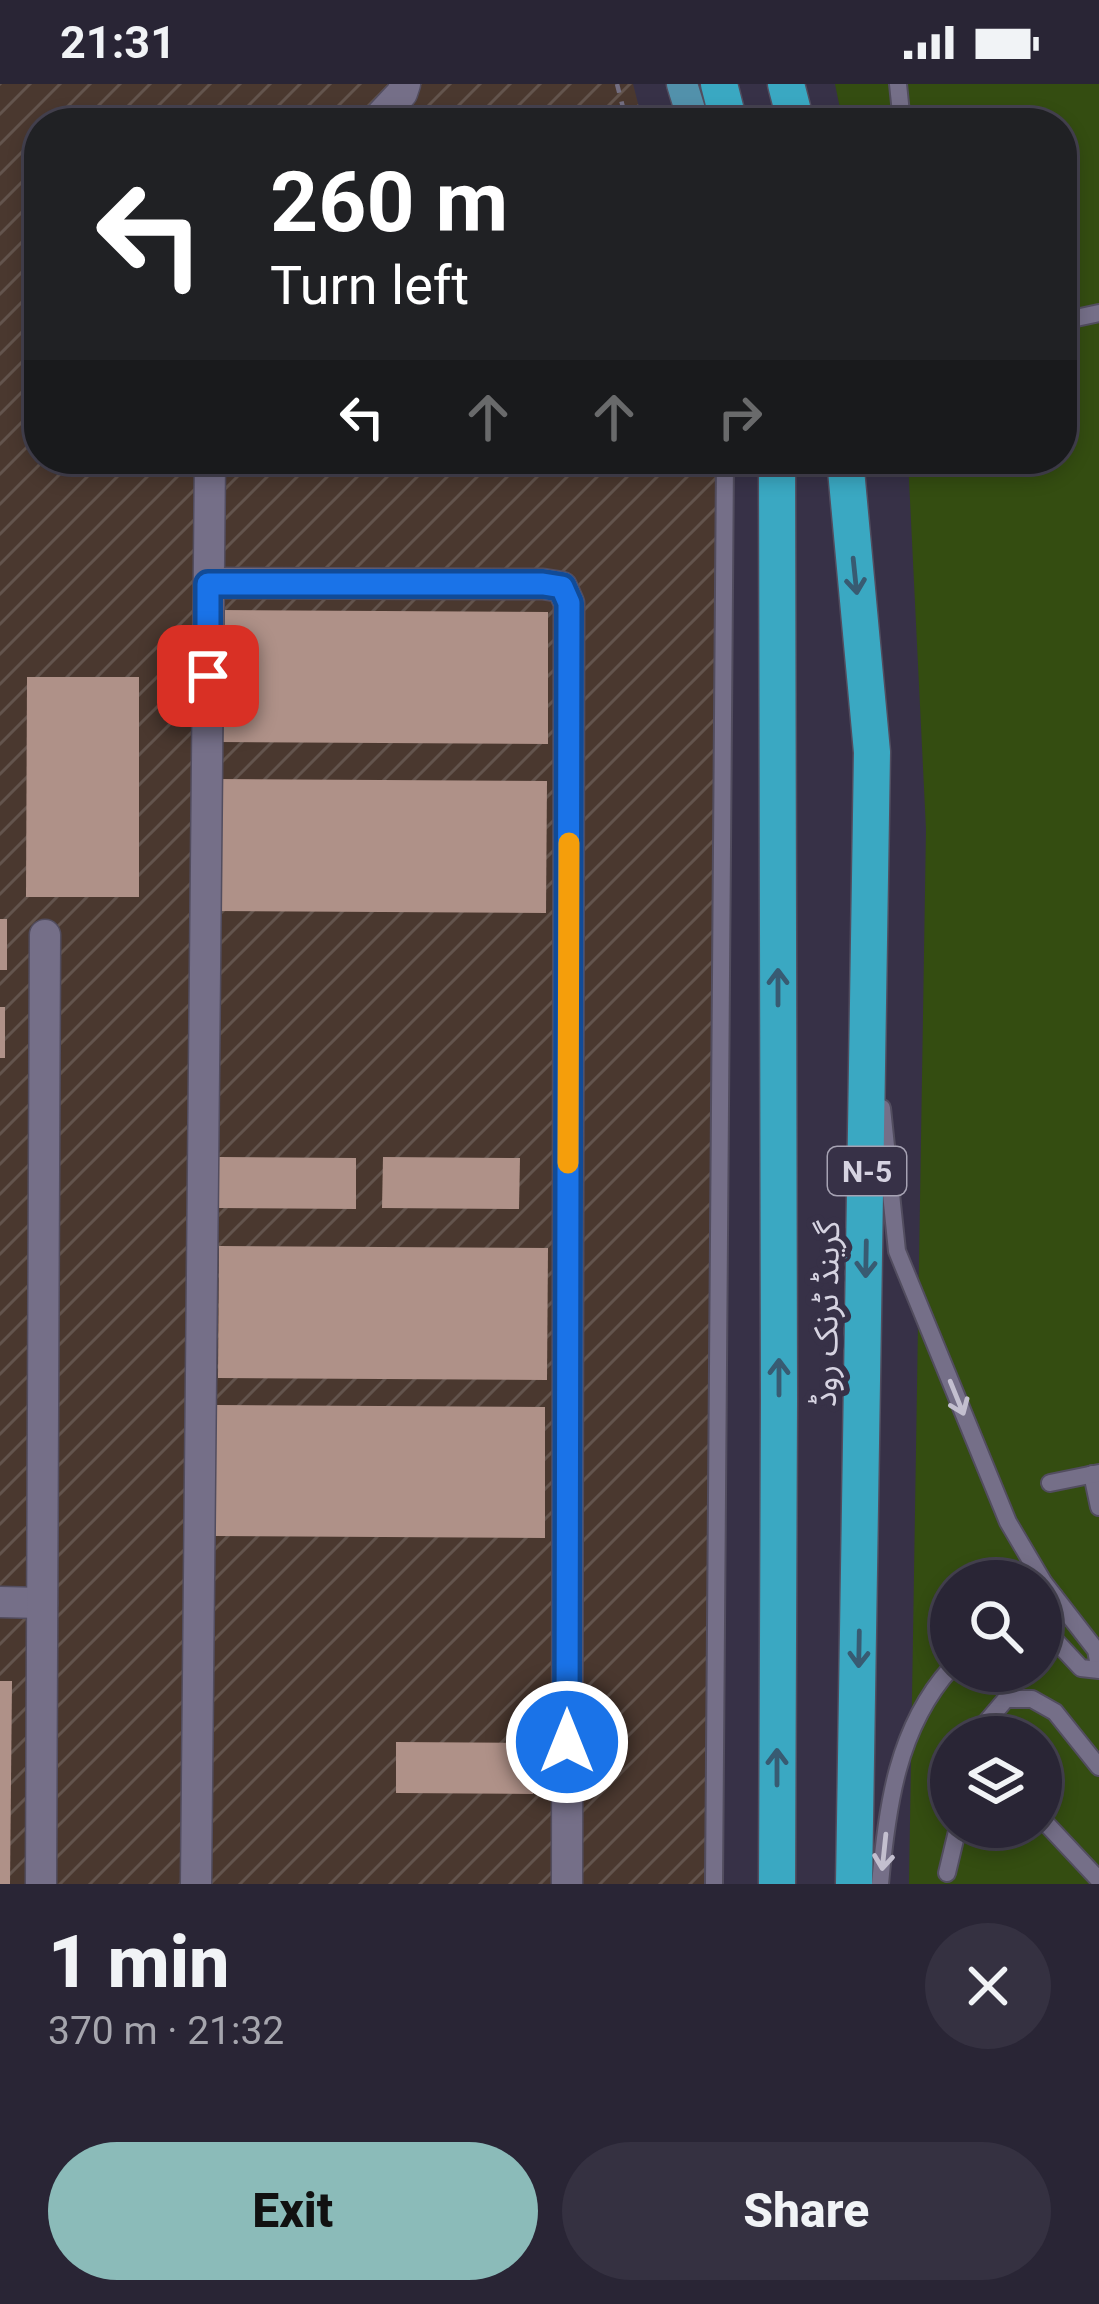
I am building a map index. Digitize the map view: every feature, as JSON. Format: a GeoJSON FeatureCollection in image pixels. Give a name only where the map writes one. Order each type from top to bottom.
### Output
{"type":"FeatureCollection","features":[{"type":"Feature","properties":{"kind":"highway","name":"گرینڈ ٹرنک روڈ"},"geometry":{"type":"LineString","coordinates":[[777,474],[777,1884]]}},
{"type":"Feature","properties":{"kind":"highway","name":"گرینڈ ٹرنک روڈ"},"geometry":{"type":"LineString","coordinates":[[846,474],[872,752],[854,1884]]}},
{"type":"Feature","properties":{"kind":"street"},"geometry":{"type":"LineString","coordinates":[[388,108],[405,84]]}},
{"type":"Feature","properties":{"kind":"street"},"geometry":{"type":"LineString","coordinates":[[196,1884],[210,474]]}},
{"type":"Feature","properties":{"kind":"street"},"geometry":{"type":"LineString","coordinates":[[208,584],[543,584],[562,587],[569,603],[567,1884]]}},
{"type":"Feature","properties":{"kind":"street"},"geometry":{"type":"LineString","coordinates":[[41,1884],[45,935]]}},
{"type":"Feature","properties":{"kind":"street"},"geometry":{"type":"LineString","coordinates":[[0,1602],[42,1603]]}},
{"type":"Feature","properties":{"kind":"lane"},"geometry":{"type":"LineString","coordinates":[[714,1884],[724,474]]}},
{"type":"Feature","properties":{"kind":"lane"},"geometry":{"type":"LineString","coordinates":[[870,1000],[897,1251],[1008,1522],[1032,1560]]}},
{"type":"Feature","properties":{"kind":"lane"},"geometry":{"type":"LineString","coordinates":[[1050,1483],[1096,1473],[1099,1507]]}},
{"type":"Feature","properties":{"kind":"lane"},"geometry":{"type":"LineString","coordinates":[[1062,1606],[1096,1651],[1099,1668],[1081,1668],[1062,1648]]}},
{"type":"Feature","properties":{"kind":"lane"},"geometry":{"type":"LineString","coordinates":[[880,1884],[895,1776],[930,1691]]}},
{"type":"Feature","properties":{"kind":"lane"},"geometry":{"type":"LineString","coordinates":[[992,1716],[1006,1700],[1032,1699],[1058,1716]]}},
{"type":"Feature","properties":{"kind":"lane"},"geometry":{"type":"LineString","coordinates":[[1062,1721],[1099,1767]]}},
{"type":"Feature","properties":{"kind":"lane"},"geometry":{"type":"LineString","coordinates":[[1062,1840],[1099,1880]]}},
{"type":"Feature","properties":{"kind":"lane"},"geometry":{"type":"LineString","coordinates":[[947,1873],[953,1848]]}},
{"type":"Feature","properties":{"kind":"shaded area"},"geometry":{"type":"Polygon","coordinates":[[[0,84],[633,84],[639,108],[24,108],[24,474],[719,474],[712,1884],[0,1884],[0,84]]]}},
{"type":"Feature","properties":{"kind":"green space"},"geometry":{"type":"Polygon","coordinates":[[[835,84],[1099,84],[1099,1884],[909,1884],[926,829],[909,474],[1077,474],[1077,108],[840,108],[835,84]]]}},
{"type":"Feature","properties":{"kind":"building"},"geometry":{"type":"Polygon","coordinates":[[[219,610],[548,612],[548,744],[218,742],[219,610]]]}},
{"type":"Feature","properties":{"kind":"building"},"geometry":{"type":"Polygon","coordinates":[[[27,677],[139,677],[139,897],[26,897],[27,677]]]}},
{"type":"Feature","properties":{"kind":"building"},"geometry":{"type":"Polygon","coordinates":[[[217,779],[547,781],[546,913],[216,911],[217,779]]]}},
{"type":"Feature","properties":{"kind":"building"},"geometry":{"type":"Polygon","coordinates":[[[0,919],[7,919],[7,970],[0,970],[0,919]]]}},
{"type":"Feature","properties":{"kind":"building"},"geometry":{"type":"Polygon","coordinates":[[[0,1007],[5,1007],[5,1058],[0,1058],[0,1007]]]}},
{"type":"Feature","properties":{"kind":"building"},"geometry":{"type":"Polygon","coordinates":[[[219,1157],[356,1158],[356,1209],[219,1208],[219,1157]]]}},
{"type":"Feature","properties":{"kind":"building"},"geometry":{"type":"Polygon","coordinates":[[[383,1157],[520,1158],[519,1209],[382,1208],[383,1157]]]}},
{"type":"Feature","properties":{"kind":"building"},"geometry":{"type":"Polygon","coordinates":[[[219,1246],[548,1248],[547,1380],[218,1378],[219,1246]]]}},
{"type":"Feature","properties":{"kind":"building"},"geometry":{"type":"Polygon","coordinates":[[[215,1405],[545,1407],[545,1538],[215,1536],[215,1405]]]}},
{"type":"Feature","properties":{"kind":"building"},"geometry":{"type":"Polygon","coordinates":[[[0,1681],[12,1681],[10,1884],[0,1884],[0,1681]]]}},
{"type":"Feature","properties":{"kind":"building"},"geometry":{"type":"Polygon","coordinates":[[[396,1742],[533,1743],[533,1794],[396,1793],[396,1742]]]}},
{"type":"Feature","properties":{"kind":"slow traffic"},"geometry":{"type":"LineString","coordinates":[[568,1163],[569,843]]}},
{"type":"Feature","properties":{"kind":"route"},"geometry":{"type":"LineString","coordinates":[[208,676],[208,584],[543,584],[562,587],[569,603],[567,1742]]}}]}
